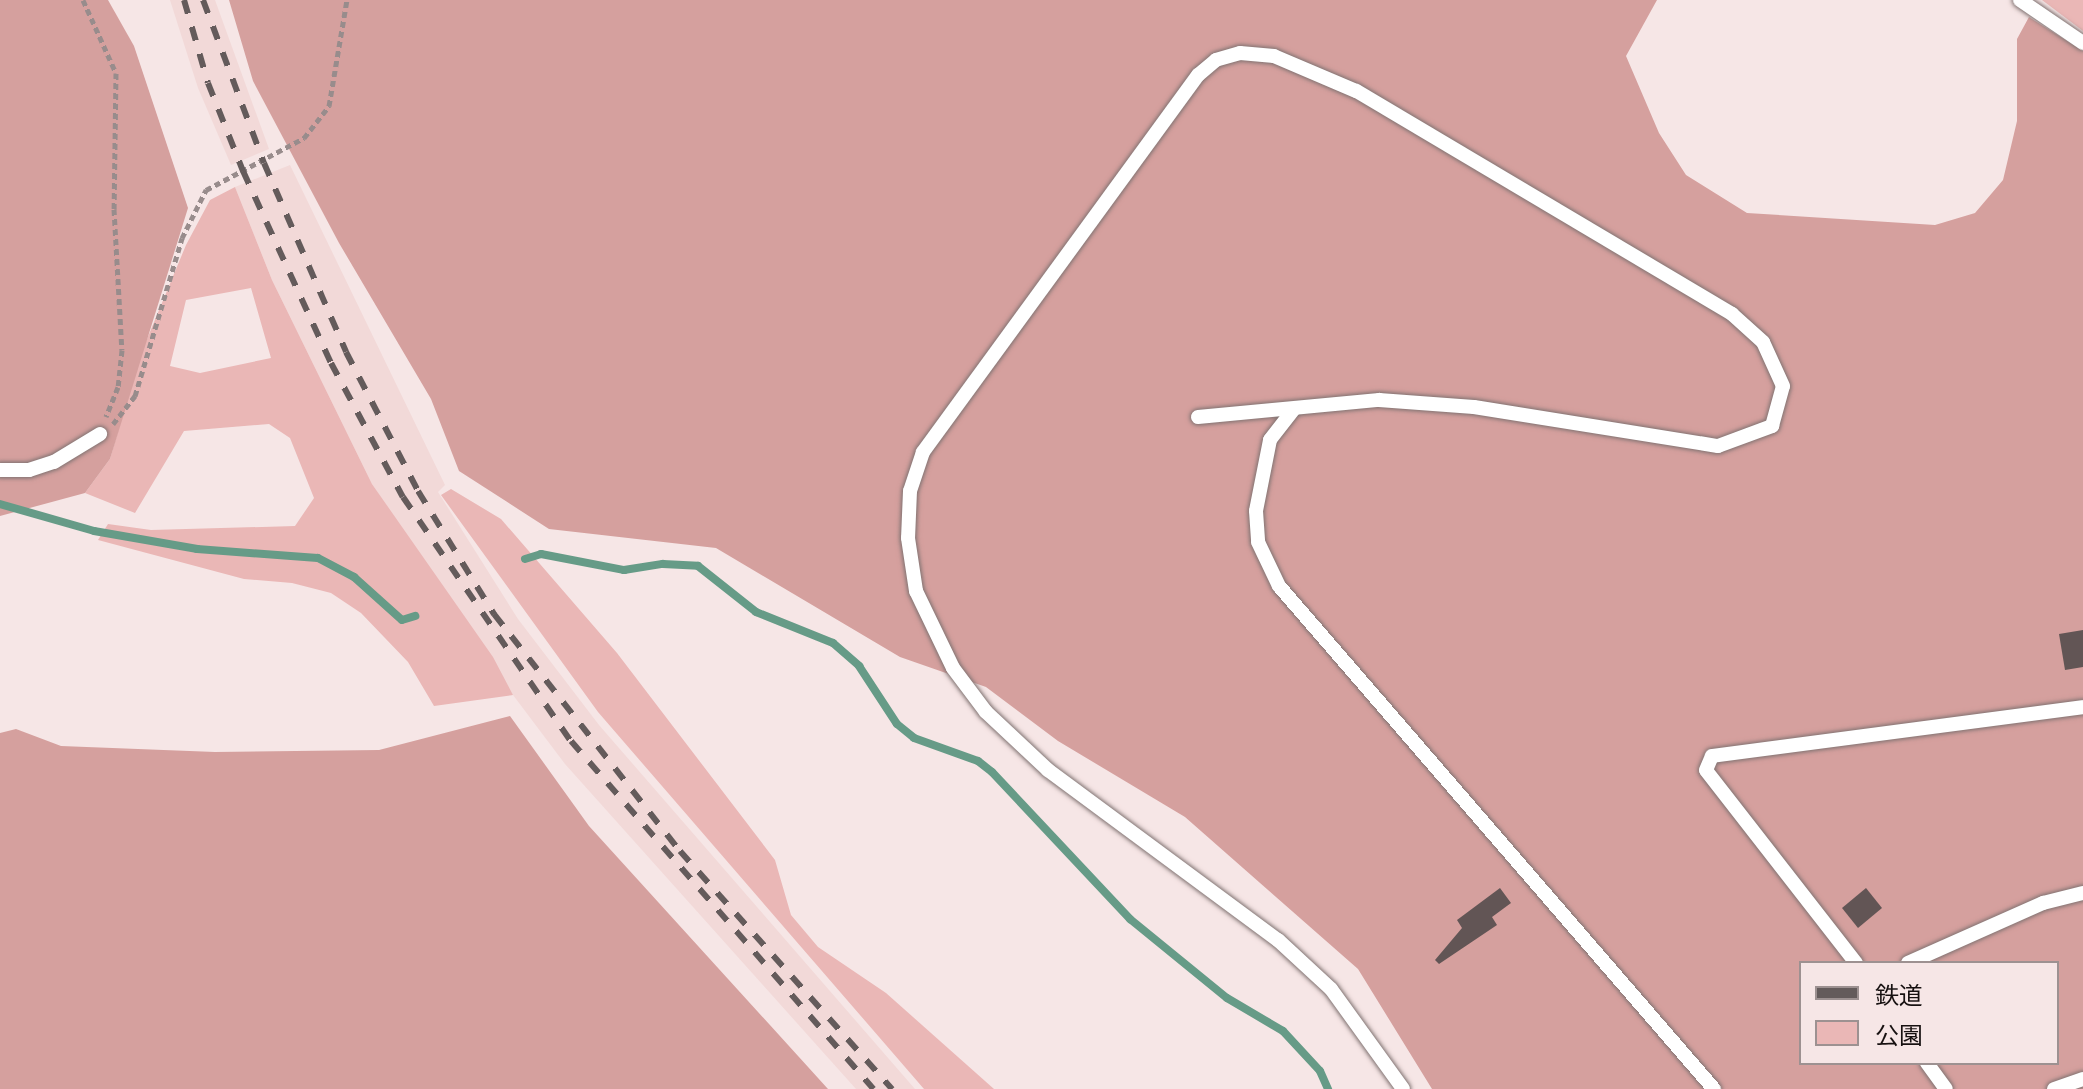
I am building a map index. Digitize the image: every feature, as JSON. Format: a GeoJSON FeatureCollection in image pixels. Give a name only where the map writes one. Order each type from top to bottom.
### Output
{"type":"FeatureCollection","features":[{"type":"Feature","properties":{"kind":"lane"},"geometry":{"type":"LineString","coordinates":[[2020,0],[2083,43]]}},
{"type":"Feature","properties":{"kind":"lane"},"geometry":{"type":"LineString","coordinates":[[1198,417],[1379,400],[1474,407],[1718,446],[1772,426],[1783,386],[1763,342],[1732,314],[1356,91],[1274,56],[1240,53],[1216,60],[1198,75],[923,452],[910,491],[908,538],[916,591],[953,668],[986,712],[1048,770],[1278,940],[1331,989],[1403,1089]]}},
{"type":"Feature","properties":{"kind":"lane"},"geometry":{"type":"LineString","coordinates":[[1294,409],[1270,440],[1256,511],[1258,542],[1279,586],[1714,1089]]}},
{"type":"Feature","properties":{"kind":"lane"},"geometry":{"type":"LineString","coordinates":[[0,470],[29,470],[54,462],[100,434]]}},
{"type":"Feature","properties":{"kind":"lane"},"geometry":{"type":"LineString","coordinates":[[1854,961],[1706,770],[1712,756],[2083,707]]}},
{"type":"Feature","properties":{"kind":"lane"},"geometry":{"type":"LineString","coordinates":[[1912,961],[2004,918],[2083,893]]}},
{"type":"Feature","properties":{"kind":"lane"},"geometry":{"type":"LineString","coordinates":[[1928,1065],[1946,1089]]}},
{"type":"Feature","properties":{"kind":"lane"},"geometry":{"type":"LineString","coordinates":[[2054,1089],[2083,1079]]}},
{"type":"Feature","properties":{"kind":"path"},"geometry":{"type":"LineString","coordinates":[[83,0],[116,73],[114,209],[122,350],[118,387],[100,434]]}},
{"type":"Feature","properties":{"kind":"path"},"geometry":{"type":"LineString","coordinates":[[100,434],[119,420],[135,396],[182,238],[206,190],[304,138],[329,106],[347,0]]}},
{"type":"Feature","properties":{"kind":"shaded area"},"geometry":{"type":"Polygon","coordinates":[[[0,0],[108,0],[134,46],[188,208],[110,459],[85,493],[0,516],[0,0]]]}},
{"type":"Feature","properties":{"kind":"shaded area"},"geometry":{"type":"Polygon","coordinates":[[[170,0],[215,0],[269,149],[231,165],[198,88],[170,0]]]}},
{"type":"Feature","properties":{"kind":"shaded area"},"geometry":{"type":"Polygon","coordinates":[[[229,0],[1657,0],[1626,56],[1659,133],[1686,175],[1747,213],[1935,225],[1975,213],[2003,180],[2017,121],[2017,39],[2029,17],[2083,51],[2083,1089],[1432,1089],[1358,969],[1185,817],[1058,741],[986,687],[900,657],[716,548],[549,529],[459,471],[431,399],[339,243],[253,81],[229,0]]]}},
{"type":"Feature","properties":{"kind":"shaded area"},"geometry":{"type":"Polygon","coordinates":[[[290,165],[445,485],[438,492],[518,619],[599,725],[915,1089],[856,1089],[565,764],[513,695],[372,484],[272,280],[235,187],[290,165]]]}},
{"type":"Feature","properties":{"kind":"shaded area"},"geometry":{"type":"Polygon","coordinates":[[[510,716],[589,826],[828,1089],[0,1089],[0,733],[16,729],[61,746],[215,752],[379,750],[510,716]]]}},
{"type":"Feature","properties":{"kind":"green space"},"geometry":{"type":"Polygon","coordinates":[[[2042,0],[2083,0],[2083,31],[2042,0]]]}},
{"type":"Feature","properties":{"kind":"green space"},"geometry":{"type":"Polygon","coordinates":[[[235,187],[272,280],[372,484],[493,657],[513,695],[434,706],[408,662],[361,613],[331,593],[292,583],[244,579],[98,540],[108,524],[151,530],[295,526],[314,498],[290,438],[269,424],[184,431],[135,513],[85,493],[110,459],[140,356],[186,245],[210,200],[235,187]],[[251,288],[186,300],[170,366],[200,373],[271,358],[251,288]]]}},
{"type":"Feature","properties":{"kind":"green space"},"geometry":{"type":"Polygon","coordinates":[[[451,489],[501,519],[617,653],[775,860],[791,915],[818,947],[886,993],[994,1089],[924,1089],[598,712],[441,495],[451,489]]]}},
{"type":"Feature","properties":{"kind":"building"},"geometry":{"type":"Polygon","coordinates":[[[2083,630],[2083,667],[2065,670],[2059,634],[2083,630]]]}},
{"type":"Feature","properties":{"kind":"building"},"geometry":{"type":"Polygon","coordinates":[[[1500,888],[1511,903],[1492,917],[1497,925],[1439,964],[1435,960],[1462,928],[1457,920],[1500,888]]]}},
{"type":"Feature","properties":{"kind":"building"},"geometry":{"type":"Polygon","coordinates":[[[1866,888],[1882,908],[1858,928],[1842,908],[1866,888]]]}},
{"type":"Feature","properties":{"kind":"waterway"},"geometry":{"type":"LineString","coordinates":[[0,504],[94,531],[197,549],[318,558],[354,577],[402,620],[415,616]]}},
{"type":"Feature","properties":{"kind":"waterway"},"geometry":{"type":"LineString","coordinates":[[525,559],[541,554],[624,570],[663,564],[698,566],[756,612],[833,643],[859,666],[897,724],[914,738],[978,761],[992,772],[1130,919],[1227,998],[1283,1031],[1320,1071],[1328,1089]]}},
{"type":"Feature","properties":{"kind":"railway"},"geometry":{"type":"LineString","coordinates":[[184,0],[208,83],[243,171],[331,363],[403,497],[571,741],[874,1089]]}},
{"type":"Feature","properties":{"kind":"railway"},"geometry":{"type":"LineString","coordinates":[[203,0],[264,163],[346,352],[418,491],[494,614],[680,851],[892,1089]]}}]}
